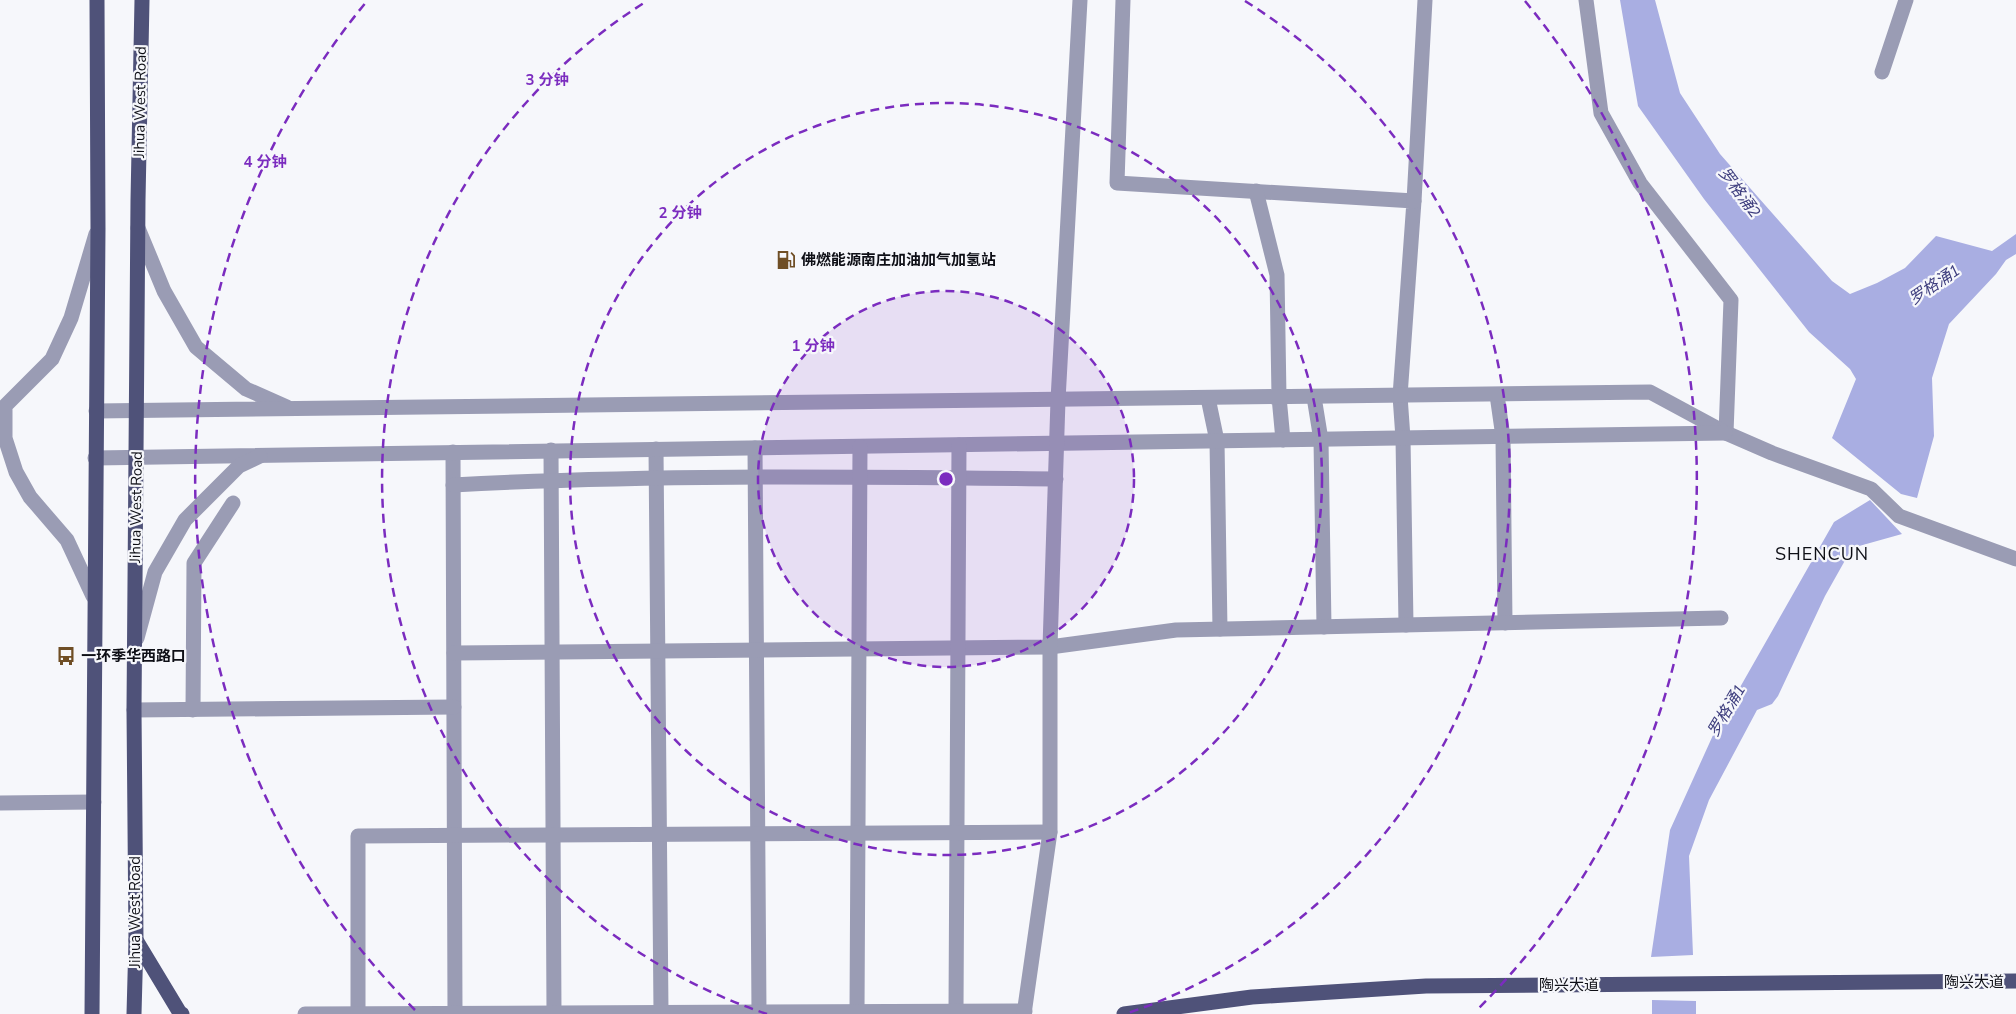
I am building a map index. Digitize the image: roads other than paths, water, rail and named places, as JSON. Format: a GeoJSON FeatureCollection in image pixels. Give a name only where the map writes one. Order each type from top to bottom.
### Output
{"type":"FeatureCollection","features":[{"type":"Feature","properties":{"kind":"main road"},"geometry":{"type":"LineString","coordinates":[[92,1014],[93,596],[98,228],[97,0]]}},
{"type":"Feature","properties":{"kind":"main road","name":"Jihua West Road"},"geometry":{"type":"LineString","coordinates":[[134,1014],[136,940],[134,710],[136,456],[142,0]]}},
{"type":"Feature","properties":{"kind":"main road"},"geometry":{"type":"LineString","coordinates":[[136,940],[182,1014]]}},
{"type":"Feature","properties":{"kind":"main road","name":"陶兴大道"},"geometry":{"type":"LineString","coordinates":[[1124,1014],[1252,997],[1426,986],[2016,981]]}},
{"type":"Feature","properties":{"kind":"street"},"geometry":{"type":"LineString","coordinates":[[305,1014],[455,1012],[1025,1012],[1050,832],[1050,647],[1058,400],[1080,0]]}},
{"type":"Feature","properties":{"kind":"street"},"geometry":{"type":"LineString","coordinates":[[1123,0],[1117,183],[1414,201]]}},
{"type":"Feature","properties":{"kind":"street"},"geometry":{"type":"LineString","coordinates":[[1406,625],[1403,438],[1400,396],[1414,201],[1425,0]]}},
{"type":"Feature","properties":{"kind":"street"},"geometry":{"type":"LineString","coordinates":[[1586,0],[1602,113],[1640,183],[1731,300],[1726,433]]}},
{"type":"Feature","properties":{"kind":"street"},"geometry":{"type":"LineString","coordinates":[[1882,72],[1906,0]]}},
{"type":"Feature","properties":{"kind":"street"},"geometry":{"type":"LineString","coordinates":[[1256,191],[1277,275],[1279,397],[1283,440]]}},
{"type":"Feature","properties":{"kind":"street"},"geometry":{"type":"LineString","coordinates":[[93,596],[67,540],[30,497],[16,472],[5,438],[2,405],[52,359],[71,318],[98,228]]}},
{"type":"Feature","properties":{"kind":"street"},"geometry":{"type":"LineString","coordinates":[[138,228],[164,291],[196,347],[246,389],[293,409]]}},
{"type":"Feature","properties":{"kind":"street"},"geometry":{"type":"LineString","coordinates":[[96,412],[1650,392],[1726,433],[1772,454],[1871,489],[1899,516],[2016,558]]}},
{"type":"Feature","properties":{"kind":"street"},"geometry":{"type":"LineString","coordinates":[[1497,395],[1503,437],[1505,623]]}},
{"type":"Feature","properties":{"kind":"street"},"geometry":{"type":"LineString","coordinates":[[1314,397],[1321,440],[1324,627]]}},
{"type":"Feature","properties":{"kind":"street"},"geometry":{"type":"LineString","coordinates":[[1208,398],[1217,441],[1220,629]]}},
{"type":"Feature","properties":{"kind":"street"},"geometry":{"type":"LineString","coordinates":[[95,458],[1726,433]]}},
{"type":"Feature","properties":{"kind":"street"},"geometry":{"type":"LineString","coordinates":[[956,1011],[959,445]]}},
{"type":"Feature","properties":{"kind":"street"},"geometry":{"type":"LineString","coordinates":[[857,1012],[860,446]]}},
{"type":"Feature","properties":{"kind":"street"},"geometry":{"type":"LineString","coordinates":[[755,448],[760,1012]]}},
{"type":"Feature","properties":{"kind":"street"},"geometry":{"type":"LineString","coordinates":[[656,449],[661,1012]]}},
{"type":"Feature","properties":{"kind":"street"},"geometry":{"type":"LineString","coordinates":[[551,450],[554,1012]]}},
{"type":"Feature","properties":{"kind":"street"},"geometry":{"type":"LineString","coordinates":[[453,452],[455,1012]]}},
{"type":"Feature","properties":{"kind":"street"},"geometry":{"type":"LineString","coordinates":[[135,644],[155,572],[185,520],[239,466],[265,454]]}},
{"type":"Feature","properties":{"kind":"street"},"geometry":{"type":"LineString","coordinates":[[453,485],[551,480],[656,478],[860,477],[1056,479]]}},
{"type":"Feature","properties":{"kind":"street"},"geometry":{"type":"LineString","coordinates":[[193,710],[194,563],[233,503]]}},
{"type":"Feature","properties":{"kind":"street"},"geometry":{"type":"LineString","coordinates":[[454,653],[1050,647],[1176,630],[1720,618]]}},
{"type":"Feature","properties":{"kind":"street"},"geometry":{"type":"LineString","coordinates":[[134,710],[454,707]]}},
{"type":"Feature","properties":{"kind":"street"},"geometry":{"type":"LineString","coordinates":[[0,803],[94,802]]}},
{"type":"Feature","properties":{"kind":"street"},"geometry":{"type":"LineString","coordinates":[[358,1013],[358,836],[1050,832]]}},
{"type":"Feature","properties":{"kind":"water"},"geometry":{"type":"Polygon","coordinates":[[[1620,0],[1655,0],[1680,93],[1720,154],[1832,281],[1850,294],[1877,283],[1905,268],[1936,236],[1992,251],[2016,234],[2016,254],[2006,260],[1996,274],[1949,324],[1932,378],[1934,436],[1917,498],[1901,494],[1832,438],[1856,379],[1850,369],[1809,332],[1704,199],[1638,106],[1620,0]]]}},
{"type":"Feature","properties":{"kind":"water"},"geometry":{"type":"Polygon","coordinates":[[[1870,500],[1902,534],[1852,548],[1825,596],[1778,696],[1772,704],[1757,710],[1709,800],[1689,856],[1693,955],[1651,957],[1670,830],[1714,733],[1834,522],[1870,500]]]}},
{"type":"Feature","properties":{"kind":"water"},"geometry":{"type":"Polygon","coordinates":[[[1652,1000],[1696,1001],[1696,1014],[1652,1014],[1652,1000]]]}},
{"type":"Feature","properties":{"kind":"place","name":"佛燃能源南庄加油加气加氢站"},"geometry":{"type":"Point","coordinates":[786,260]}},
{"type":"Feature","properties":{"kind":"place","name":"一环季华西路口"},"geometry":{"type":"Point","coordinates":[66,656]}},
{"type":"Feature","properties":{"kind":"district","name":"SHENCUN"},"geometry":{"type":"Point","coordinates":[1822,554]}},
{"type":"Feature","properties":{"kind":"water label","name":"罗格涌2"},"geometry":{"type":"Point","coordinates":[1740,192]}},
{"type":"Feature","properties":{"kind":"water label","name":"罗格涌1"},"geometry":{"type":"Point","coordinates":[1934,284]}},
{"type":"Feature","properties":{"kind":"water label","name":"罗格涌1"},"geometry":{"type":"Point","coordinates":[1726,710]}}]}
